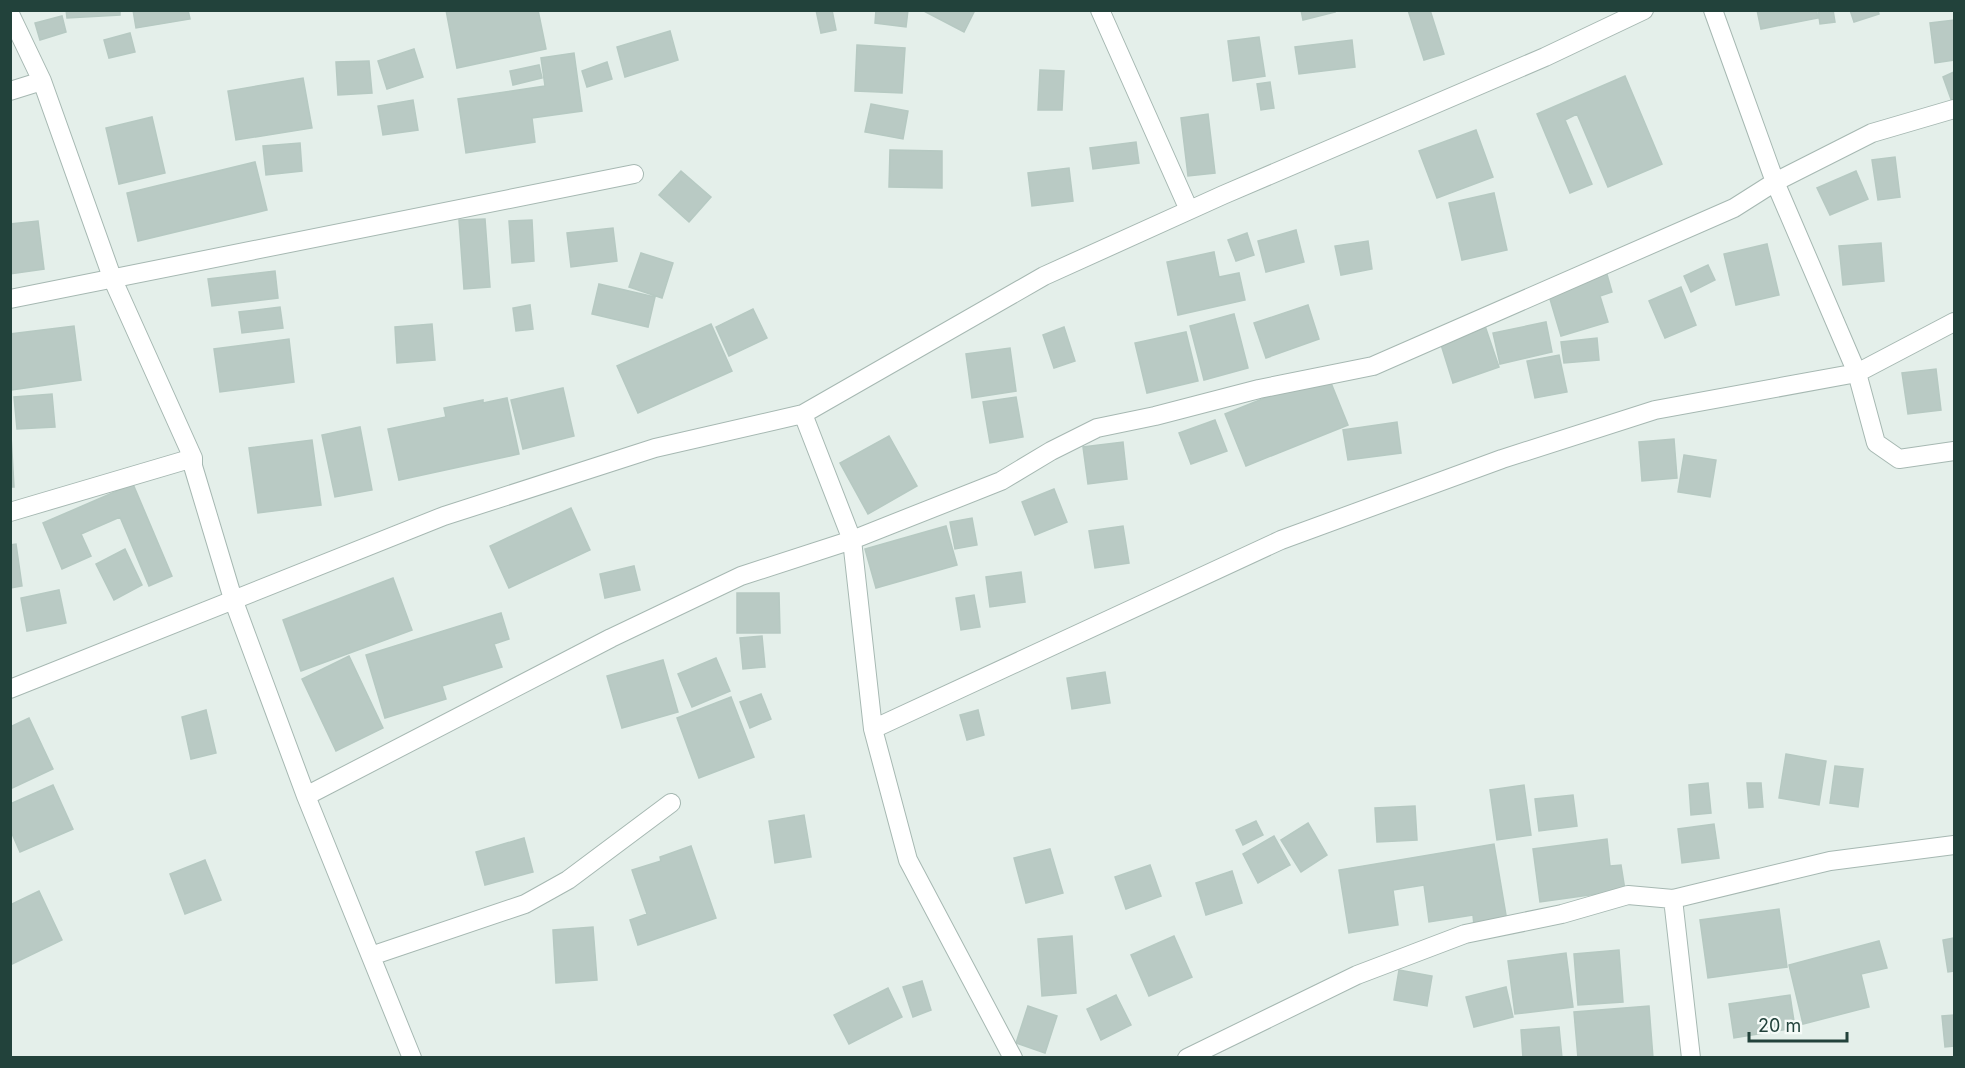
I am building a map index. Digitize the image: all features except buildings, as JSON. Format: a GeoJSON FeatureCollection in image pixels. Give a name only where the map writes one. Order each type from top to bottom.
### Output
{"type":"FeatureCollection","features":[{"type":"Feature","properties":{"kind":"street"},"geometry":{"type":"LineString","coordinates":[[1100,10],[1189,210]]}},
{"type":"Feature","properties":{"kind":"street"},"geometry":{"type":"LineString","coordinates":[[10,689],[444,516],[655,447],[803,414],[1044,276],[1189,210],[1545,57],[1644,10]]}},
{"type":"Feature","properties":{"kind":"street"},"geometry":{"type":"LineString","coordinates":[[1713,10],[1775,182],[1857,373],[1876,443],[1899,459],[1954,451]]}},
{"type":"Feature","properties":{"kind":"street"},"geometry":{"type":"LineString","coordinates":[[10,14],[42,81],[113,280],[193,458],[193,466],[233,599],[306,796],[412,1058]]}},
{"type":"Feature","properties":{"kind":"street"},"geometry":{"type":"LineString","coordinates":[[10,91],[42,81]]}},
{"type":"Feature","properties":{"kind":"street"},"geometry":{"type":"LineString","coordinates":[[306,796],[611,638],[741,576],[852,540],[1001,481],[1051,451],[1097,428],[1155,416],[1259,389],[1373,366],[1734,208],[1775,182],[1872,133],[1954,109]]}},
{"type":"Feature","properties":{"kind":"street"},"geometry":{"type":"LineString","coordinates":[[10,299],[634,174]]}},
{"type":"Feature","properties":{"kind":"street"},"geometry":{"type":"LineString","coordinates":[[873,729],[1281,540],[1491,463],[1655,410],[1857,373],[1954,322]]}},
{"type":"Feature","properties":{"kind":"street"},"geometry":{"type":"LineString","coordinates":[[803,414],[852,540],[873,729],[908,860],[1013,1058]]}},
{"type":"Feature","properties":{"kind":"street"},"geometry":{"type":"LineString","coordinates":[[10,512],[193,458]]}},
{"type":"Feature","properties":{"kind":"street"},"geometry":{"type":"LineString","coordinates":[[371,956],[525,904],[568,880],[671,803]]}},
{"type":"Feature","properties":{"kind":"street"},"geometry":{"type":"LineString","coordinates":[[1187,1058],[1357,975],[1465,934],[1562,914],[1628,895],[1673,899],[1830,861],[1954,845]]}},
{"type":"Feature","properties":{"kind":"street"},"geometry":{"type":"LineString","coordinates":[[1673,899],[1691,1058]]}}]}
